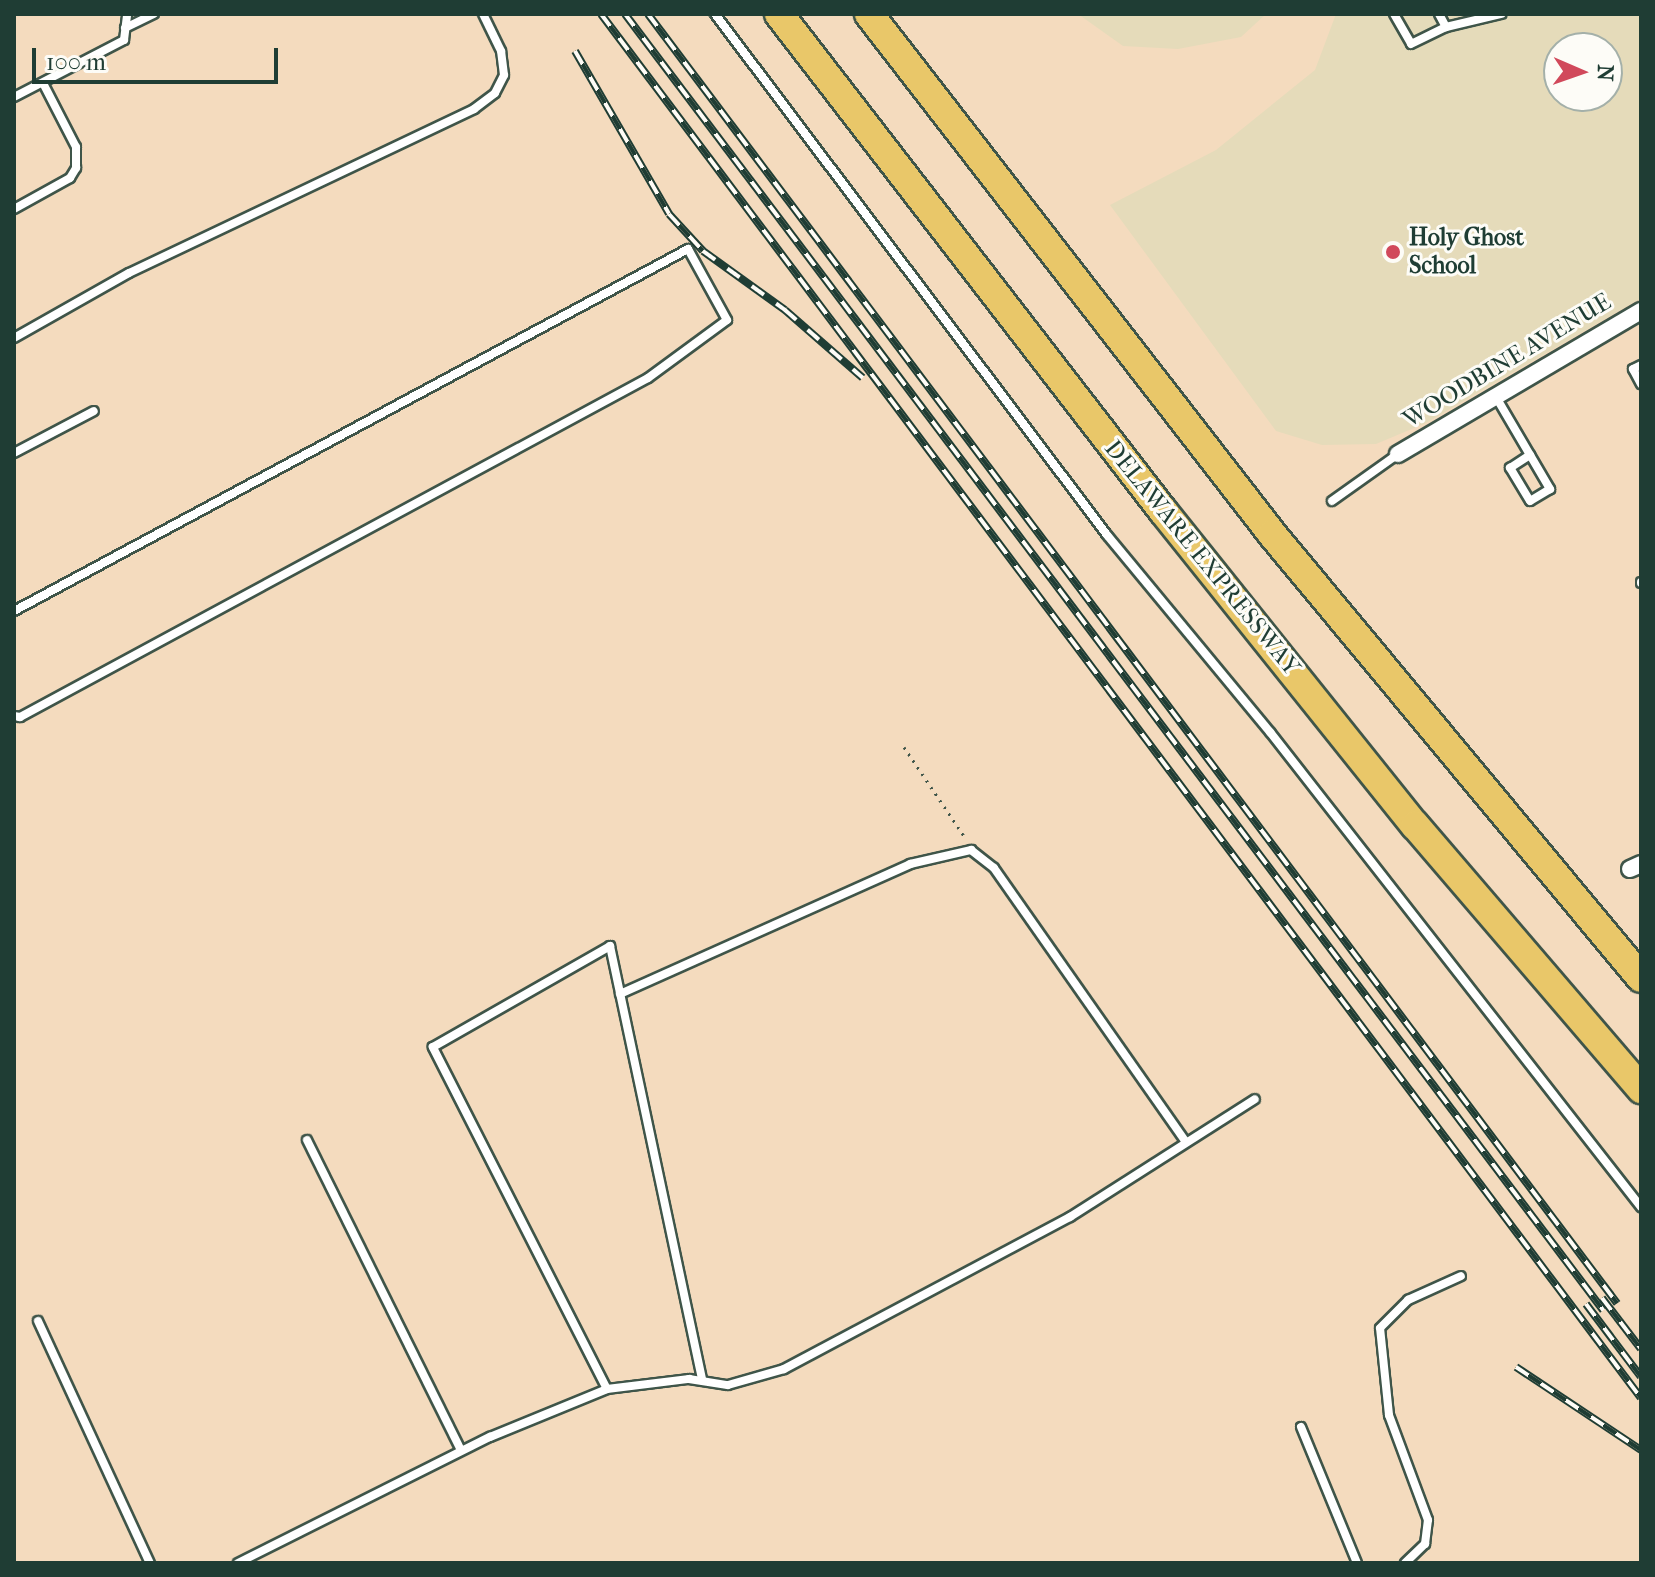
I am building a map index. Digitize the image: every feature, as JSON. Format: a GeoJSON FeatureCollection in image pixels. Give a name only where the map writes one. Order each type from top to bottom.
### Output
{"type":"FeatureCollection","features":[{"type":"Feature","properties":{"kind":"highway","name":"DELAWARE EXPRESSWAY"},"geometry":{"type":"LineString","coordinates":[[779,14],[1192,548],[1415,825],[1640,1089]]}},
{"type":"Feature","properties":{"kind":"highway"},"geometry":{"type":"LineString","coordinates":[[869,14],[1315,588],[1641,978]]}},
{"type":"Feature","properties":{"kind":"street","name":"WOODBINE AVENUE"},"geometry":{"type":"LineString","coordinates":[[1398,454],[1641,311]]}},
{"type":"Feature","properties":{"kind":"lane"},"geometry":{"type":"LineString","coordinates":[[14,97],[124,40],[127,14]]}},
{"type":"Feature","properties":{"kind":"lane"},"geometry":{"type":"LineString","coordinates":[[125,28],[154,14]]}},
{"type":"Feature","properties":{"kind":"lane"},"geometry":{"type":"LineString","coordinates":[[14,338],[129,273],[474,109],[495,93],[504,75],[501,51],[483,14]]}},
{"type":"Feature","properties":{"kind":"lane"},"geometry":{"type":"LineString","coordinates":[[715,14],[1107,535],[1270,732],[1641,1207]]}},
{"type":"Feature","properties":{"kind":"lane"},"geometry":{"type":"LineString","coordinates":[[1394,14],[1411,44],[1446,27],[1501,14]]}},
{"type":"Feature","properties":{"kind":"lane"},"geometry":{"type":"LineString","coordinates":[[1439,14],[1446,27]]}},
{"type":"Feature","properties":{"kind":"lane"},"geometry":{"type":"LineString","coordinates":[[14,209],[70,178],[76,168],[76,147],[43,83]]}},
{"type":"Feature","properties":{"kind":"lane"},"geometry":{"type":"LineString","coordinates":[[14,611],[688,249],[727,320],[648,378],[20,717],[14,716]]}},
{"type":"Feature","properties":{"kind":"lane"},"geometry":{"type":"LineString","coordinates":[[1641,365],[1633,369],[1641,384]]}},
{"type":"Feature","properties":{"kind":"lane"},"geometry":{"type":"LineString","coordinates":[[1495,396],[1530,455],[1550,489],[1530,501],[1510,468],[1530,455]]}},
{"type":"Feature","properties":{"kind":"lane"},"geometry":{"type":"LineString","coordinates":[[14,453],[94,411]]}},
{"type":"Feature","properties":{"kind":"lane"},"geometry":{"type":"LineString","coordinates":[[1332,501],[1398,454]]}},
{"type":"Feature","properties":{"kind":"lane"},"geometry":{"type":"LineString","coordinates":[[620,994],[910,864],[971,850],[994,868],[1185,1141]]}},
{"type":"Feature","properties":{"kind":"lane"},"geometry":{"type":"LineString","coordinates":[[607,1389],[433,1047],[610,946],[702,1380]]}},
{"type":"Feature","properties":{"kind":"lane"},"geometry":{"type":"LineString","coordinates":[[238,1563],[461,1450],[607,1389],[702,1380],[728,1385],[784,1369],[1070,1217],[1255,1099]]}},
{"type":"Feature","properties":{"kind":"lane"},"geometry":{"type":"LineString","coordinates":[[307,1140],[461,1450]]}},
{"type":"Feature","properties":{"kind":"lane"},"geometry":{"type":"LineString","coordinates":[[1405,1563],[1425,1544],[1428,1520],[1389,1415],[1380,1328],[1408,1300],[1461,1276]]}},
{"type":"Feature","properties":{"kind":"lane"},"geometry":{"type":"LineString","coordinates":[[38,1321],[150,1563]]}},
{"type":"Feature","properties":{"kind":"lane"},"geometry":{"type":"LineString","coordinates":[[1301,1427],[1357,1563]]}},
{"type":"Feature","properties":{"kind":"path"},"geometry":{"type":"LineString","coordinates":[[904,747],[971,850]]}},
{"type":"Feature","properties":{"kind":"shaded area"},"geometry":{"type":"Polygon","coordinates":[[[1078,14],[1266,14],[1241,37],[1178,49],[1123,46],[1078,14]]]}},
{"type":"Feature","properties":{"kind":"shaded area","name":"Holy Ghost School"},"geometry":{"type":"Polygon","coordinates":[[[1336,14],[1641,14],[1641,298],[1426,423],[1376,444],[1322,445],[1276,431],[1110,205],[1216,150],[1315,70],[1336,14]]]}},
{"type":"Feature","properties":{"kind":"railway"},"geometry":{"type":"LineString","coordinates":[[601,14],[1641,1398]]}},
{"type":"Feature","properties":{"kind":"railway"},"geometry":{"type":"LineString","coordinates":[[625,14],[1603,1310]]}},
{"type":"Feature","properties":{"kind":"railway"},"geometry":{"type":"LineString","coordinates":[[648,14],[1617,1303]]}},
{"type":"Feature","properties":{"kind":"railway"},"geometry":{"type":"LineString","coordinates":[[575,51],[669,214],[703,251],[785,310],[863,378]]}},
{"type":"Feature","properties":{"kind":"railway"},"geometry":{"type":"LineString","coordinates":[[1602,1298],[1641,1349]]}},
{"type":"Feature","properties":{"kind":"railway"},"geometry":{"type":"LineString","coordinates":[[1586,1304],[1641,1377]]}},
{"type":"Feature","properties":{"kind":"railway"},"geometry":{"type":"LineString","coordinates":[[1516,1367],[1641,1450]]}},
{"type":"Feature","properties":{"kind":"place","name":"Holy Ghost School"},"geometry":{"type":"Point","coordinates":[1393,252]}}]}
